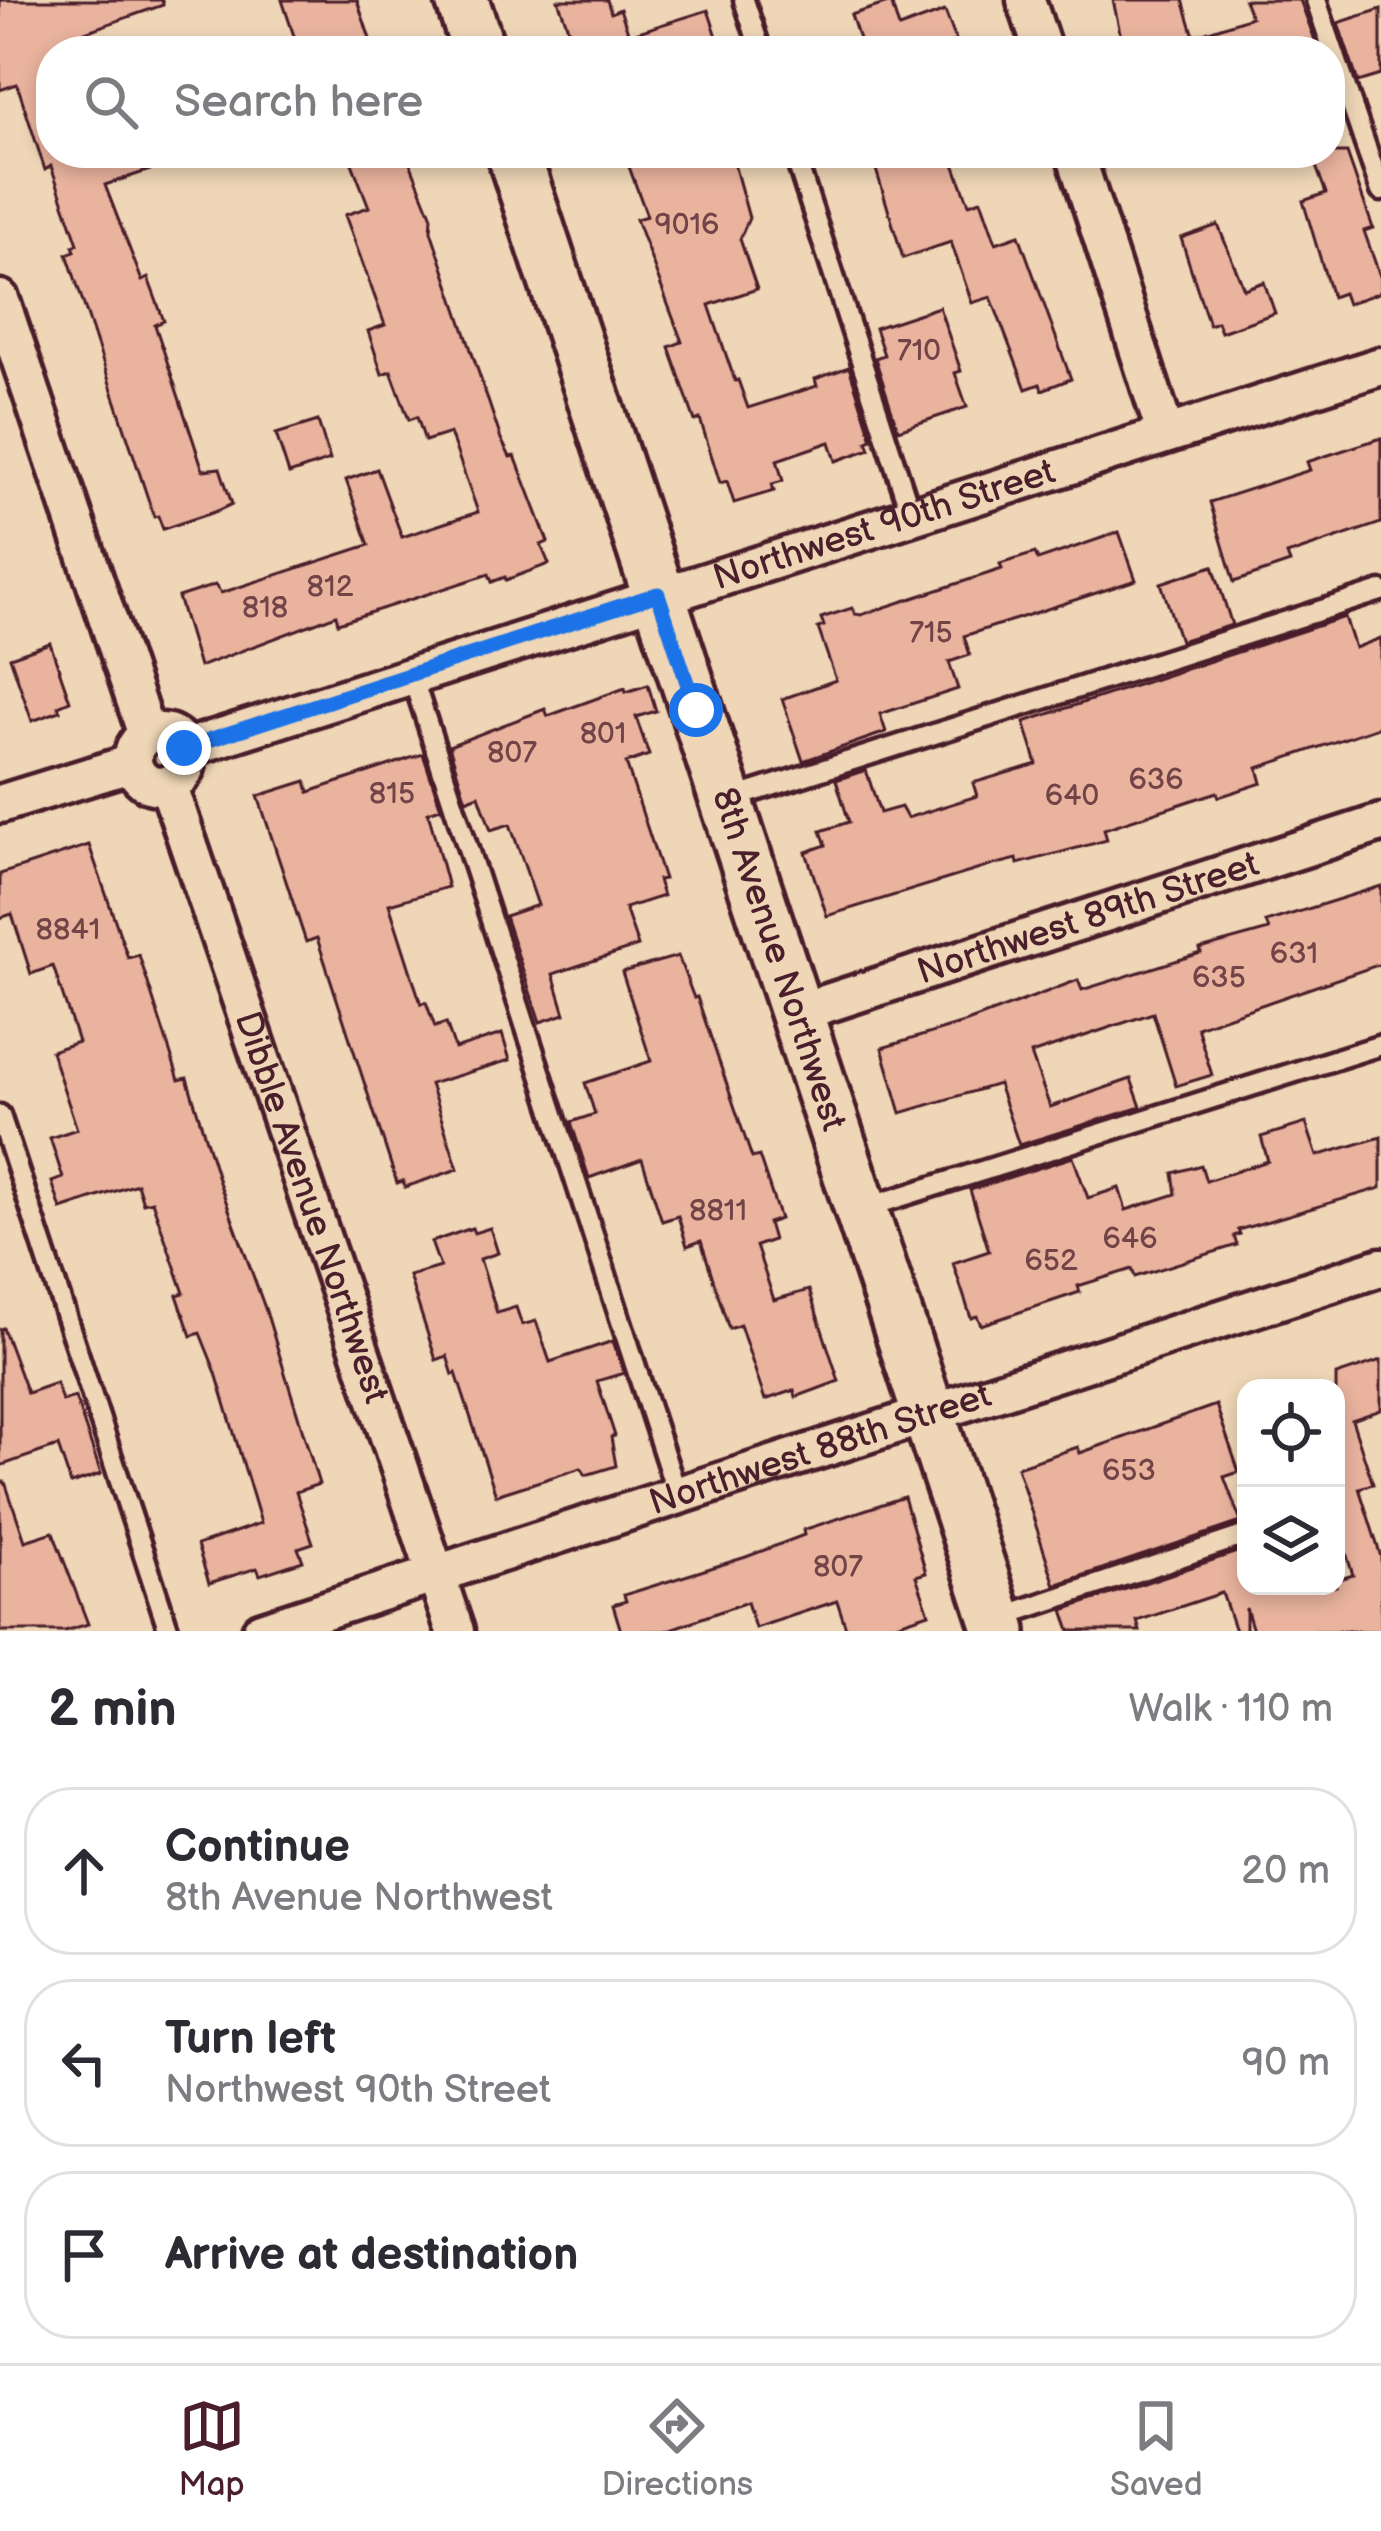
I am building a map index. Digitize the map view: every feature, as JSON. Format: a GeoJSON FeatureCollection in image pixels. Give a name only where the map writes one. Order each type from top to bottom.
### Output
{"type":"FeatureCollection","features":[{"type":"Feature","properties":{"kind":"street"},"geometry":{"type":"LineString","coordinates":[[462,0],[474,36]]}},
{"type":"Feature","properties":{"kind":"street"},"geometry":{"type":"LineString","coordinates":[[1026,0],[1038,36]]}},
{"type":"Feature","properties":{"kind":"street","name":"8th Avenue Northwest"},"geometry":{"type":"LineString","coordinates":[[518,168],[998,1625]]}},
{"type":"Feature","properties":{"kind":"street"},"geometry":{"type":"LineString","coordinates":[[1081,168],[1165,432]]}},
{"type":"Feature","properties":{"kind":"street"},"geometry":{"type":"LineString","coordinates":[[0,299],[140,749],[147,783],[168,784],[184,771],[184,748],[168,734],[140,749],[0,803]]}},
{"type":"Feature","properties":{"kind":"street","name":"Northwest 90th Street"},"geometry":{"type":"LineString","coordinates":[[184,748],[1381,366]]}},
{"type":"Feature","properties":{"kind":"street","name":"Dibble Avenue Northwest"},"geometry":{"type":"LineString","coordinates":[[168,784],[455,1631]]}},
{"type":"Feature","properties":{"kind":"street","name":"Northwest 89th Street"},"geometry":{"type":"LineString","coordinates":[[797,1013],[1381,823]]}},
{"type":"Feature","properties":{"kind":"street","name":"Northwest 88th Street"},"geometry":{"type":"LineString","coordinates":[[261,1631],[1381,1267]]}},
{"type":"Feature","properties":{"kind":"lane"},"geometry":{"type":"LineString","coordinates":[[744,0],[755,36]]}},
{"type":"Feature","properties":{"kind":"lane"},"geometry":{"type":"LineString","coordinates":[[1316,0],[1328,36]]}},
{"type":"Feature","properties":{"kind":"lane"},"geometry":{"type":"LineString","coordinates":[[1345,85],[1381,191]]}},
{"type":"Feature","properties":{"kind":"lane"},"geometry":{"type":"LineString","coordinates":[[799,168],[911,514]]}},
{"type":"Feature","properties":{"kind":"lane"},"geometry":{"type":"LineString","coordinates":[[727,801],[1381,591]]}},
{"type":"Feature","properties":{"kind":"lane"},"geometry":{"type":"LineString","coordinates":[[412,676],[676,1494]]}},
{"type":"Feature","properties":{"kind":"lane"},"geometry":{"type":"LineString","coordinates":[[862,1209],[1381,1045]]}},
{"type":"Feature","properties":{"kind":"lane"},"geometry":{"type":"LineString","coordinates":[[0,1115],[169,1631]]}},
{"type":"Feature","properties":{"kind":"lane"},"geometry":{"type":"LineString","coordinates":[[998,1625],[1237,1537]]}},
{"type":"Feature","properties":{"kind":"building"},"geometry":{"type":"Polygon","coordinates":[[[0,0],[162,0],[163,5],[85,32],[86,36],[36,36],[36,142],[17,84],[0,90],[0,0]]]}},
{"type":"Feature","properties":{"kind":"building"},"geometry":{"type":"Polygon","coordinates":[[[282,0],[357,0],[369,36],[294,36],[282,0]]]}},
{"type":"Feature","properties":{"kind":"building"},"geometry":{"type":"Polygon","coordinates":[[[558,0],[607,0],[611,13],[620,9],[629,35],[708,10],[717,36],[571,36],[558,0]]]}},
{"type":"Feature","properties":{"kind":"building"},"geometry":{"type":"Polygon","coordinates":[[[1113,0],[1183,0],[1194,36],[1121,36],[1113,0]]]}},
{"type":"Feature","properties":{"kind":"building"},"geometry":{"type":"Polygon","coordinates":[[[1244,0],[1300,0],[1313,36],[1194,36],[1251,17],[1244,0]]]}},
{"type":"Feature","properties":{"kind":"building"},"geometry":{"type":"Polygon","coordinates":[[[891,2],[899,28],[945,11],[954,36],[858,36],[851,15],[891,2]]]}},
{"type":"Feature","properties":{"kind":"building"},"geometry":{"type":"Polygon","coordinates":[[[1381,9],[1381,75],[1358,82],[1338,23],[1381,9]]]}},
{"type":"Feature","properties":{"kind":"building"},"geometry":{"type":"Polygon","coordinates":[[[1347,153],[1373,228],[1364,231],[1381,292],[1347,304],[1343,293],[1332,297],[1303,201],[1326,193],[1317,168],[1345,168],[1347,153]]]}},
{"type":"Feature","properties":{"kind":"building"},"geometry":{"type":"Polygon","coordinates":[[[52,168],[156,168],[105,185],[142,281],[148,278],[164,321],[155,325],[203,470],[220,468],[232,504],[163,529],[158,516],[154,517],[67,254],[78,244],[52,168]]]}},
{"type":"Feature","properties":{"kind":"building"},"geometry":{"type":"Polygon","coordinates":[[[354,168],[412,168],[432,217],[431,231],[501,439],[510,457],[515,456],[548,542],[541,545],[549,564],[506,580],[492,582],[489,574],[338,623],[336,615],[199,667],[178,597],[215,585],[221,593],[369,545],[346,480],[377,469],[402,537],[478,512],[450,433],[425,441],[417,417],[409,420],[391,371],[382,374],[368,331],[385,325],[345,215],[369,207],[354,168]]]}},
{"type":"Feature","properties":{"kind":"building"},"geometry":{"type":"Polygon","coordinates":[[[629,168],[735,168],[749,218],[740,239],[757,289],[709,305],[735,381],[748,408],[817,386],[815,379],[849,367],[872,439],[867,441],[870,449],[836,461],[830,442],[777,460],[783,481],[772,484],[774,491],[734,503],[727,481],[720,483],[700,419],[695,421],[669,347],[682,342],[636,219],[647,216],[629,168]]]}},
{"type":"Feature","properties":{"kind":"building"},"geometry":{"type":"Polygon","coordinates":[[[876,168],[956,168],[969,204],[981,200],[996,243],[1019,235],[1071,379],[1042,390],[1040,384],[1026,389],[991,297],[972,303],[951,242],[903,258],[876,168]]]}},
{"type":"Feature","properties":{"kind":"building"},"geometry":{"type":"Polygon","coordinates":[[[1218,225],[1244,289],[1264,282],[1275,313],[1221,332],[1217,322],[1209,325],[1181,238],[1218,225]]]}},
{"type":"Feature","properties":{"kind":"building"},"geometry":{"type":"Polygon","coordinates":[[[939,307],[961,371],[955,373],[967,407],[898,430],[875,358],[884,355],[875,328],[939,307]]]}},
{"type":"Feature","properties":{"kind":"building"},"geometry":{"type":"Polygon","coordinates":[[[318,421],[330,460],[289,474],[276,434],[318,421]]]}},
{"type":"Feature","properties":{"kind":"building"},"geometry":{"type":"Polygon","coordinates":[[[1381,438],[1381,523],[1287,555],[1290,563],[1234,582],[1210,502],[1310,470],[1307,462],[1381,438]]]}},
{"type":"Feature","properties":{"kind":"building"},"geometry":{"type":"Polygon","coordinates":[[[1119,532],[1136,580],[964,636],[970,655],[949,662],[958,689],[880,714],[886,732],[803,761],[782,699],[836,680],[818,628],[824,626],[821,618],[852,608],[861,615],[1002,569],[1000,564],[1035,553],[1038,560],[1119,532]]]}},
{"type":"Feature","properties":{"kind":"building"},"geometry":{"type":"Polygon","coordinates":[[[1213,566],[1232,625],[1180,641],[1161,583],[1213,566]]]}},
{"type":"Feature","properties":{"kind":"building"},"geometry":{"type":"Polygon","coordinates":[[[1345,617],[1355,648],[1381,638],[1381,726],[1258,768],[1262,783],[1219,797],[1217,792],[1104,829],[1107,840],[1018,864],[1017,859],[993,865],[827,916],[806,852],[826,845],[821,831],[849,822],[836,780],[866,770],[880,813],[901,807],[907,818],[977,796],[973,783],[1037,764],[1024,722],[1345,617]]]}},
{"type":"Feature","properties":{"kind":"building"},"geometry":{"type":"Polygon","coordinates":[[[50,643],[70,701],[58,706],[60,711],[32,721],[10,657],[50,643]]]}},
{"type":"Feature","properties":{"kind":"building"},"geometry":{"type":"Polygon","coordinates":[[[648,685],[656,711],[636,717],[649,755],[626,763],[664,879],[658,880],[663,896],[625,908],[638,946],[553,974],[565,1014],[540,1022],[505,916],[538,905],[510,824],[491,830],[479,795],[466,800],[449,746],[545,709],[548,716],[625,688],[626,692],[648,685]]]}},
{"type":"Feature","properties":{"kind":"building"},"geometry":{"type":"Polygon","coordinates":[[[423,754],[441,808],[428,812],[448,887],[389,904],[421,1004],[426,1002],[435,1027],[446,1023],[455,1049],[502,1034],[510,1060],[430,1084],[458,1169],[405,1187],[403,1181],[397,1183],[317,938],[306,942],[258,796],[306,781],[309,792],[423,754]]]}},
{"type":"Feature","properties":{"kind":"building"},"geometry":{"type":"Polygon","coordinates":[[[89,845],[128,958],[139,955],[179,1080],[187,1078],[319,1484],[296,1492],[313,1543],[298,1548],[303,1561],[260,1575],[257,1568],[209,1583],[197,1545],[261,1523],[216,1373],[200,1333],[191,1336],[177,1295],[184,1293],[152,1201],[143,1203],[137,1184],[61,1209],[52,1182],[63,1178],[50,1138],[77,1129],[51,1051],[78,1042],[53,966],[31,974],[12,914],[0,918],[0,874],[89,845]]]}},
{"type":"Feature","properties":{"kind":"building"},"geometry":{"type":"Polygon","coordinates":[[[1381,886],[1381,964],[1197,1027],[1212,1075],[1176,1086],[1153,1013],[1031,1054],[1050,1107],[1131,1079],[1141,1107],[1019,1145],[998,1084],[901,1113],[882,1048],[1078,980],[1082,990],[1201,953],[1200,949],[1269,930],[1266,922],[1381,886]]]}},
{"type":"Feature","properties":{"kind":"building"},"geometry":{"type":"Polygon","coordinates":[[[678,956],[697,997],[752,1158],[759,1156],[780,1219],[768,1223],[773,1240],[756,1246],[774,1300],[809,1290],[839,1381],[796,1397],[794,1390],[765,1400],[740,1325],[729,1329],[701,1241],[687,1246],[678,1216],[662,1221],[642,1159],[589,1178],[571,1122],[595,1114],[585,1083],[651,1061],[622,972],[678,956]]]}},
{"type":"Feature","properties":{"kind":"building"},"geometry":{"type":"Polygon","coordinates":[[[1306,1123],[1317,1156],[1381,1137],[1381,1188],[1238,1230],[1237,1245],[1135,1277],[1132,1269],[981,1325],[977,1316],[971,1318],[953,1263],[989,1251],[970,1190],[1073,1157],[1088,1198],[1119,1188],[1126,1210],[1176,1194],[1173,1173],[1201,1165],[1206,1181],[1268,1161],[1261,1137],[1306,1123]]]}},
{"type":"Feature","properties":{"kind":"building"},"geometry":{"type":"Polygon","coordinates":[[[472,1228],[474,1233],[490,1228],[498,1253],[480,1259],[497,1313],[516,1307],[522,1325],[536,1321],[550,1362],[613,1341],[624,1373],[597,1381],[615,1436],[611,1437],[616,1466],[586,1475],[581,1468],[496,1495],[456,1373],[453,1375],[447,1356],[436,1360],[409,1276],[440,1267],[431,1242],[472,1228]]]}},
{"type":"Feature","properties":{"kind":"building"},"geometry":{"type":"Polygon","coordinates":[[[3,1328],[27,1393],[56,1383],[62,1401],[75,1397],[101,1474],[71,1484],[58,1446],[0,1466],[3,1328]]]}},
{"type":"Feature","properties":{"kind":"building"},"geometry":{"type":"Polygon","coordinates":[[[1381,1360],[1381,1410],[1352,1420],[1373,1484],[1359,1488],[1381,1557],[1381,1631],[1253,1631],[1246,1608],[1246,1631],[1235,1631],[1222,1593],[1137,1621],[1140,1631],[1070,1631],[1063,1610],[1237,1552],[1237,1595],[1345,1595],[1345,1577],[1353,1575],[1345,1550],[1345,1379],[1336,1379],[1336,1375],[1381,1360]]]}},
{"type":"Feature","properties":{"kind":"building"},"geometry":{"type":"Polygon","coordinates":[[[1216,1405],[1237,1466],[1237,1473],[1224,1477],[1237,1523],[1055,1585],[1017,1467],[1078,1447],[1080,1453],[1216,1405]]]}},
{"type":"Feature","properties":{"kind":"building"},"geometry":{"type":"Polygon","coordinates":[[[0,1482],[5,1482],[25,1541],[53,1532],[88,1624],[65,1631],[0,1631],[0,1482]]]}},
{"type":"Feature","properties":{"kind":"building"},"geometry":{"type":"Polygon","coordinates":[[[904,1497],[926,1573],[916,1576],[929,1613],[875,1631],[847,1631],[837,1601],[755,1628],[747,1602],[665,1631],[621,1631],[613,1605],[626,1601],[624,1595],[746,1557],[804,1535],[803,1530],[904,1497]]]}},
{"type":"Feature","properties":{"kind":"route"},"geometry":{"type":"LineString","coordinates":[[184,748],[658,594],[696,710]]}}]}
